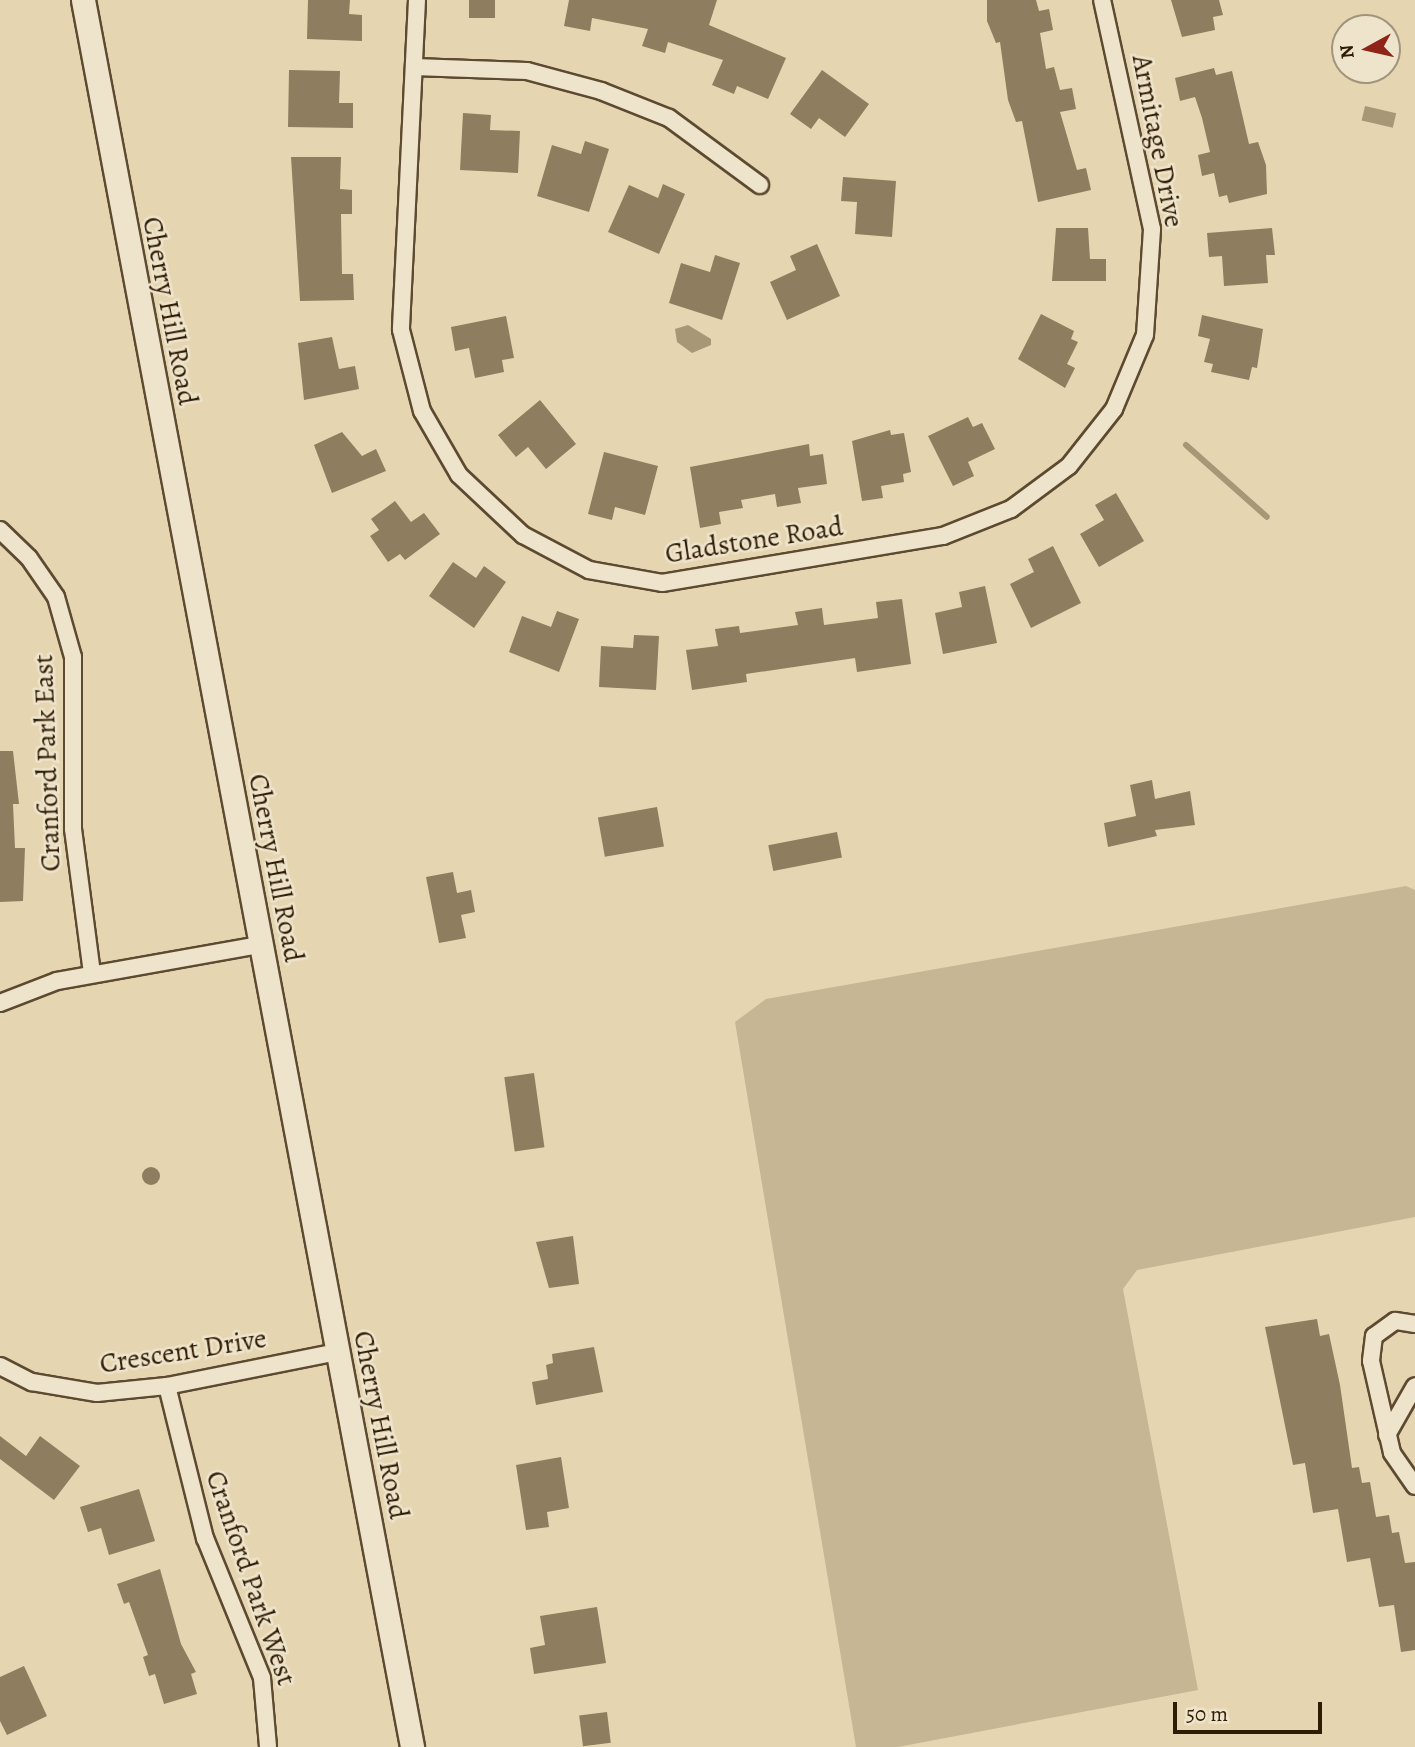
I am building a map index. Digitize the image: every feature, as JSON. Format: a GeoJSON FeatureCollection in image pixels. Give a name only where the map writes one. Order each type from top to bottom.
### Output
{"type":"FeatureCollection","features":[{"type":"Feature","properties":{"kind":"main road","name":"Cherry Hill Road"},"geometry":{"type":"LineString","coordinates":[[83,0],[412,1747]]}},
{"type":"Feature","properties":{"kind":"street","name":"Gladstone Road"},"geometry":{"type":"LineString","coordinates":[[417,0],[401,330],[422,411],[459,475],[523,535],[589,569],[662,583],[943,536],[1011,509],[1069,466],[1107,418],[1145,335]]}},
{"type":"Feature","properties":{"kind":"street","name":"Armitage Drive"},"geometry":{"type":"LineString","coordinates":[[1102,0],[1152,229],[1145,335]]}},
{"type":"Feature","properties":{"kind":"street"},"geometry":{"type":"LineString","coordinates":[[414,67],[527,71],[601,91],[669,118],[760,185]]}},
{"type":"Feature","properties":{"kind":"street","name":"Cranford Park East"},"geometry":{"type":"LineString","coordinates":[[0,530],[29,558],[56,597],[73,657],[73,829],[92,973]]}},
{"type":"Feature","properties":{"kind":"street"},"geometry":{"type":"LineString","coordinates":[[0,1003],[43,984],[92,973],[260,945]]}},
{"type":"Feature","properties":{"kind":"street"},"geometry":{"type":"LineString","coordinates":[[1415,1324],[1395,1321],[1374,1336],[1371,1361],[1392,1453],[1415,1486]]}},
{"type":"Feature","properties":{"kind":"street","name":"Crescent Drive"},"geometry":{"type":"LineString","coordinates":[[0,1366],[32,1382],[77,1392],[167,1386],[337,1352]]}},
{"type":"Feature","properties":{"kind":"street","name":"Cranford Park West"},"geometry":{"type":"LineString","coordinates":[[167,1386],[205,1538],[262,1678],[268,1747]]}},
{"type":"Feature","properties":{"kind":"street"},"geometry":{"type":"LineString","coordinates":[[1387,1435],[1415,1386]]}},
{"type":"Feature","properties":{"kind":"shaded area"},"geometry":{"type":"Polygon","coordinates":[[[1365,106],[1396,113],[1393,128],[1362,121],[1365,106]]]}},
{"type":"Feature","properties":{"kind":"shaded area"},"geometry":{"type":"Polygon","coordinates":[[[688,325],[711,339],[711,345],[692,353],[677,342],[675,329],[688,325]]]}},
{"type":"Feature","properties":{"kind":"shaded area"},"geometry":{"type":"Polygon","coordinates":[[[1406,886],[1415,890],[1415,1217],[1137,1270],[1123,1289],[1198,1690],[898,1747],[856,1747],[735,1022],[766,999],[1406,886]]]}},
{"type":"Feature","properties":{"kind":"building"},"geometry":{"type":"Polygon","coordinates":[[[308,0],[350,0],[349,14],[362,15],[362,41],[307,39],[308,0]]]}},
{"type":"Feature","properties":{"kind":"building"},"geometry":{"type":"Polygon","coordinates":[[[469,0],[495,0],[495,18],[469,18],[469,0]]]}},
{"type":"Feature","properties":{"kind":"building"},"geometry":{"type":"Polygon","coordinates":[[[569,0],[717,0],[709,25],[786,58],[768,99],[737,86],[734,94],[712,85],[723,60],[668,42],[665,53],[642,46],[648,29],[592,18],[590,31],[564,26],[569,0]]]}},
{"type":"Feature","properties":{"kind":"building"},"geometry":{"type":"Polygon","coordinates":[[[987,0],[1036,0],[1039,11],[1049,9],[1053,30],[1040,33],[1046,69],[1054,67],[1060,90],[1072,88],[1076,109],[1060,112],[1077,170],[1086,168],[1091,190],[1038,202],[1022,121],[1016,122],[1008,100],[1000,42],[996,43],[987,21],[987,0]]]}},
{"type":"Feature","properties":{"kind":"building"},"geometry":{"type":"Polygon","coordinates":[[[1171,0],[1219,0],[1223,15],[1213,17],[1215,30],[1182,37],[1171,0]]]}},
{"type":"Feature","properties":{"kind":"building"},"geometry":{"type":"Polygon","coordinates":[[[1214,68],[1216,75],[1232,71],[1249,144],[1258,142],[1266,165],[1267,194],[1229,203],[1227,195],[1219,197],[1214,173],[1202,176],[1198,155],[1210,152],[1202,118],[1195,97],[1180,101],[1175,78],[1214,68]]]}},
{"type":"Feature","properties":{"kind":"building"},"geometry":{"type":"Polygon","coordinates":[[[289,70],[340,71],[339,103],[353,103],[353,128],[288,127],[289,70]]]}},
{"type":"Feature","properties":{"kind":"building"},"geometry":{"type":"Polygon","coordinates":[[[822,70],[869,104],[845,137],[819,118],[811,129],[790,114],[822,70]]]}},
{"type":"Feature","properties":{"kind":"building"},"geometry":{"type":"Polygon","coordinates":[[[463,113],[491,115],[490,130],[520,131],[518,173],[460,170],[463,113]]]}},
{"type":"Feature","properties":{"kind":"building"},"geometry":{"type":"Polygon","coordinates":[[[585,141],[609,149],[589,212],[537,196],[552,145],[581,154],[585,141]]]}},
{"type":"Feature","properties":{"kind":"building"},"geometry":{"type":"Polygon","coordinates":[[[291,157],[341,157],[340,189],[352,190],[352,214],[341,214],[342,274],[353,274],[354,300],[300,301],[291,157]]]}},
{"type":"Feature","properties":{"kind":"building"},"geometry":{"type":"Polygon","coordinates":[[[843,177],[896,181],[892,237],[855,234],[857,202],[841,201],[843,177]]]}},
{"type":"Feature","properties":{"kind":"building"},"geometry":{"type":"Polygon","coordinates":[[[663,184],[685,194],[659,254],[608,232],[629,185],[658,198],[663,184]]]}},
{"type":"Feature","properties":{"kind":"building"},"geometry":{"type":"Polygon","coordinates":[[[1056,228],[1088,228],[1090,259],[1106,259],[1106,281],[1052,281],[1056,228]]]}},
{"type":"Feature","properties":{"kind":"building"},"geometry":{"type":"Polygon","coordinates":[[[1272,228],[1275,255],[1266,255],[1268,283],[1224,286],[1222,256],[1209,257],[1207,233],[1272,228]]]}},
{"type":"Feature","properties":{"kind":"building"},"geometry":{"type":"Polygon","coordinates":[[[817,244],[840,296],[787,320],[770,282],[796,270],[790,256],[817,244]]]}},
{"type":"Feature","properties":{"kind":"building"},"geometry":{"type":"Polygon","coordinates":[[[715,255],[740,263],[722,320],[669,303],[681,263],[710,272],[715,255]]]}},
{"type":"Feature","properties":{"kind":"building"},"geometry":{"type":"Polygon","coordinates":[[[1041,314],[1074,331],[1071,339],[1078,342],[1067,364],[1075,368],[1065,388],[1018,359],[1041,314]]]}},
{"type":"Feature","properties":{"kind":"building"},"geometry":{"type":"Polygon","coordinates":[[[1202,315],[1263,329],[1257,368],[1252,367],[1249,380],[1211,372],[1213,364],[1204,362],[1210,339],[1198,336],[1202,315]]]}},
{"type":"Feature","properties":{"kind":"building"},"geometry":{"type":"Polygon","coordinates":[[[506,316],[514,358],[502,360],[504,372],[475,378],[469,348],[455,351],[451,327],[506,316]]]}},
{"type":"Feature","properties":{"kind":"building"},"geometry":{"type":"Polygon","coordinates":[[[332,337],[339,369],[355,366],[359,389],[304,400],[298,343],[332,337]]]}},
{"type":"Feature","properties":{"kind":"building"},"geometry":{"type":"Polygon","coordinates":[[[540,400],[576,444],[546,469],[528,447],[516,457],[498,435],[540,400]]]}},
{"type":"Feature","properties":{"kind":"building"},"geometry":{"type":"Polygon","coordinates":[[[968,417],[973,427],[982,423],[995,449],[968,462],[974,476],[953,486],[928,436],[968,417]]]}},
{"type":"Feature","properties":{"kind":"building"},"geometry":{"type":"Polygon","coordinates":[[[890,430],[891,435],[904,433],[911,472],[903,474],[904,482],[881,486],[883,498],[862,501],[852,441],[890,430]]]}},
{"type":"Feature","properties":{"kind":"building"},"geometry":{"type":"Polygon","coordinates":[[[342,432],[362,456],[376,449],[386,471],[332,493],[314,445],[342,432]]]}},
{"type":"Feature","properties":{"kind":"building"},"geometry":{"type":"Polygon","coordinates":[[[809,444],[810,456],[823,454],[827,484],[798,488],[801,503],[777,507],[775,494],[741,500],[743,508],[719,512],[721,524],[700,528],[690,467],[809,444]]]}},
{"type":"Feature","properties":{"kind":"building"},"geometry":{"type":"Polygon","coordinates":[[[604,452],[658,466],[645,515],[615,507],[612,520],[588,514],[604,452]]]}},
{"type":"Feature","properties":{"kind":"building"},"geometry":{"type":"Polygon","coordinates":[[[1116,493],[1144,541],[1099,567],[1080,534],[1104,520],[1095,505],[1116,493]]]}},
{"type":"Feature","properties":{"kind":"building"},"geometry":{"type":"Polygon","coordinates":[[[395,501],[411,522],[424,513],[440,534],[405,560],[400,554],[388,562],[370,536],[379,530],[371,519],[395,501]]]}},
{"type":"Feature","properties":{"kind":"building"},"geometry":{"type":"Polygon","coordinates":[[[1053,546],[1081,603],[1031,628],[1010,584],[1034,572],[1028,559],[1053,546]]]}},
{"type":"Feature","properties":{"kind":"building"},"geometry":{"type":"Polygon","coordinates":[[[453,562],[476,578],[484,566],[506,582],[474,628],[429,596],[453,562]]]}},
{"type":"Feature","properties":{"kind":"building"},"geometry":{"type":"Polygon","coordinates":[[[985,586],[997,643],[943,654],[935,613],[962,607],[959,592],[985,586]]]}},
{"type":"Feature","properties":{"kind":"building"},"geometry":{"type":"Polygon","coordinates":[[[902,599],[911,664],[857,672],[855,658],[746,674],[747,682],[692,690],[686,650],[718,646],[715,629],[739,626],[740,633],[798,625],[795,612],[822,608],[824,625],[878,618],[876,602],[902,599]]]}},
{"type":"Feature","properties":{"kind":"building"},"geometry":{"type":"Polygon","coordinates":[[[557,611],[579,619],[559,672],[509,652],[522,616],[551,627],[557,611]]]}},
{"type":"Feature","properties":{"kind":"building"},"geometry":{"type":"Polygon","coordinates":[[[634,635],[659,636],[656,690],[599,687],[601,646],[633,648],[634,635]]]}},
{"type":"Feature","properties":{"kind":"building"},"geometry":{"type":"Polygon","coordinates":[[[0,751],[13,751],[19,804],[13,804],[15,848],[25,848],[23,901],[0,902],[0,751]]]}},
{"type":"Feature","properties":{"kind":"building"},"geometry":{"type":"Polygon","coordinates":[[[1152,780],[1155,799],[1190,791],[1195,825],[1155,830],[1157,836],[1108,847],[1104,823],[1136,816],[1130,785],[1152,780]]]}},
{"type":"Feature","properties":{"kind":"building"},"geometry":{"type":"Polygon","coordinates":[[[657,807],[664,846],[605,857],[598,817],[657,807]]]}},
{"type":"Feature","properties":{"kind":"building"},"geometry":{"type":"Polygon","coordinates":[[[837,832],[842,858],[773,871],[768,845],[837,832]]]}},
{"type":"Feature","properties":{"kind":"building"},"geometry":{"type":"Polygon","coordinates":[[[453,872],[457,893],[471,890],[475,912],[461,915],[466,938],[439,943],[426,877],[453,872]]]}},
{"type":"Feature","properties":{"kind":"building"},"geometry":{"type":"Polygon","coordinates":[[[534,1073],[544,1147],[515,1151],[504,1077],[534,1073]]]}},
{"type":"Feature","properties":{"kind":"building"},"geometry":{"type":"Polygon","coordinates":[[[151,1167],[157,1170],[160,1176],[157,1182],[151,1185],[145,1182],[142,1176],[145,1170],[151,1167]]]}},
{"type":"Feature","properties":{"kind":"building"},"geometry":{"type":"Polygon","coordinates":[[[573,1236],[579,1284],[549,1288],[536,1242],[573,1236]]]}},
{"type":"Feature","properties":{"kind":"building"},"geometry":{"type":"Polygon","coordinates":[[[1317,1319],[1320,1336],[1329,1334],[1340,1385],[1352,1468],[1359,1467],[1362,1483],[1370,1482],[1376,1517],[1389,1515],[1392,1533],[1399,1532],[1405,1563],[1415,1562],[1415,1650],[1401,1652],[1394,1605],[1379,1607],[1370,1558],[1347,1562],[1338,1509],[1313,1513],[1305,1463],[1293,1465],[1265,1327],[1317,1319]]]}},
{"type":"Feature","properties":{"kind":"building"},"geometry":{"type":"Polygon","coordinates":[[[594,1347],[603,1392],[536,1405],[532,1382],[548,1379],[546,1365],[553,1363],[552,1354],[594,1347]]]}},
{"type":"Feature","properties":{"kind":"building"},"geometry":{"type":"Polygon","coordinates":[[[0,1436],[26,1456],[40,1436],[80,1466],[54,1500],[0,1459],[0,1436]]]}},
{"type":"Feature","properties":{"kind":"building"},"geometry":{"type":"Polygon","coordinates":[[[561,1457],[569,1508],[547,1512],[549,1527],[526,1530],[516,1465],[561,1457]]]}},
{"type":"Feature","properties":{"kind":"building"},"geometry":{"type":"Polygon","coordinates":[[[139,1489],[155,1541],[109,1555],[101,1528],[88,1532],[80,1507],[139,1489]]]}},
{"type":"Feature","properties":{"kind":"building"},"geometry":{"type":"Polygon","coordinates":[[[160,1569],[181,1644],[196,1672],[191,1674],[197,1694],[164,1704],[155,1674],[149,1676],[143,1657],[148,1655],[129,1602],[124,1604],[117,1584],[160,1569]]]}},
{"type":"Feature","properties":{"kind":"building"},"geometry":{"type":"Polygon","coordinates":[[[597,1607],[606,1663],[534,1674],[530,1648],[545,1645],[540,1616],[597,1607]]]}},
{"type":"Feature","properties":{"kind":"building"},"geometry":{"type":"Polygon","coordinates":[[[24,1666],[47,1716],[7,1735],[0,1721],[0,1677],[24,1666]]]}},
{"type":"Feature","properties":{"kind":"building"},"geometry":{"type":"Polygon","coordinates":[[[607,1712],[611,1743],[583,1746],[579,1715],[607,1712]]]}},
{"type":"Feature","properties":{"kind":"waterway"},"geometry":{"type":"LineString","coordinates":[[1186,445],[1267,517]]}}]}
